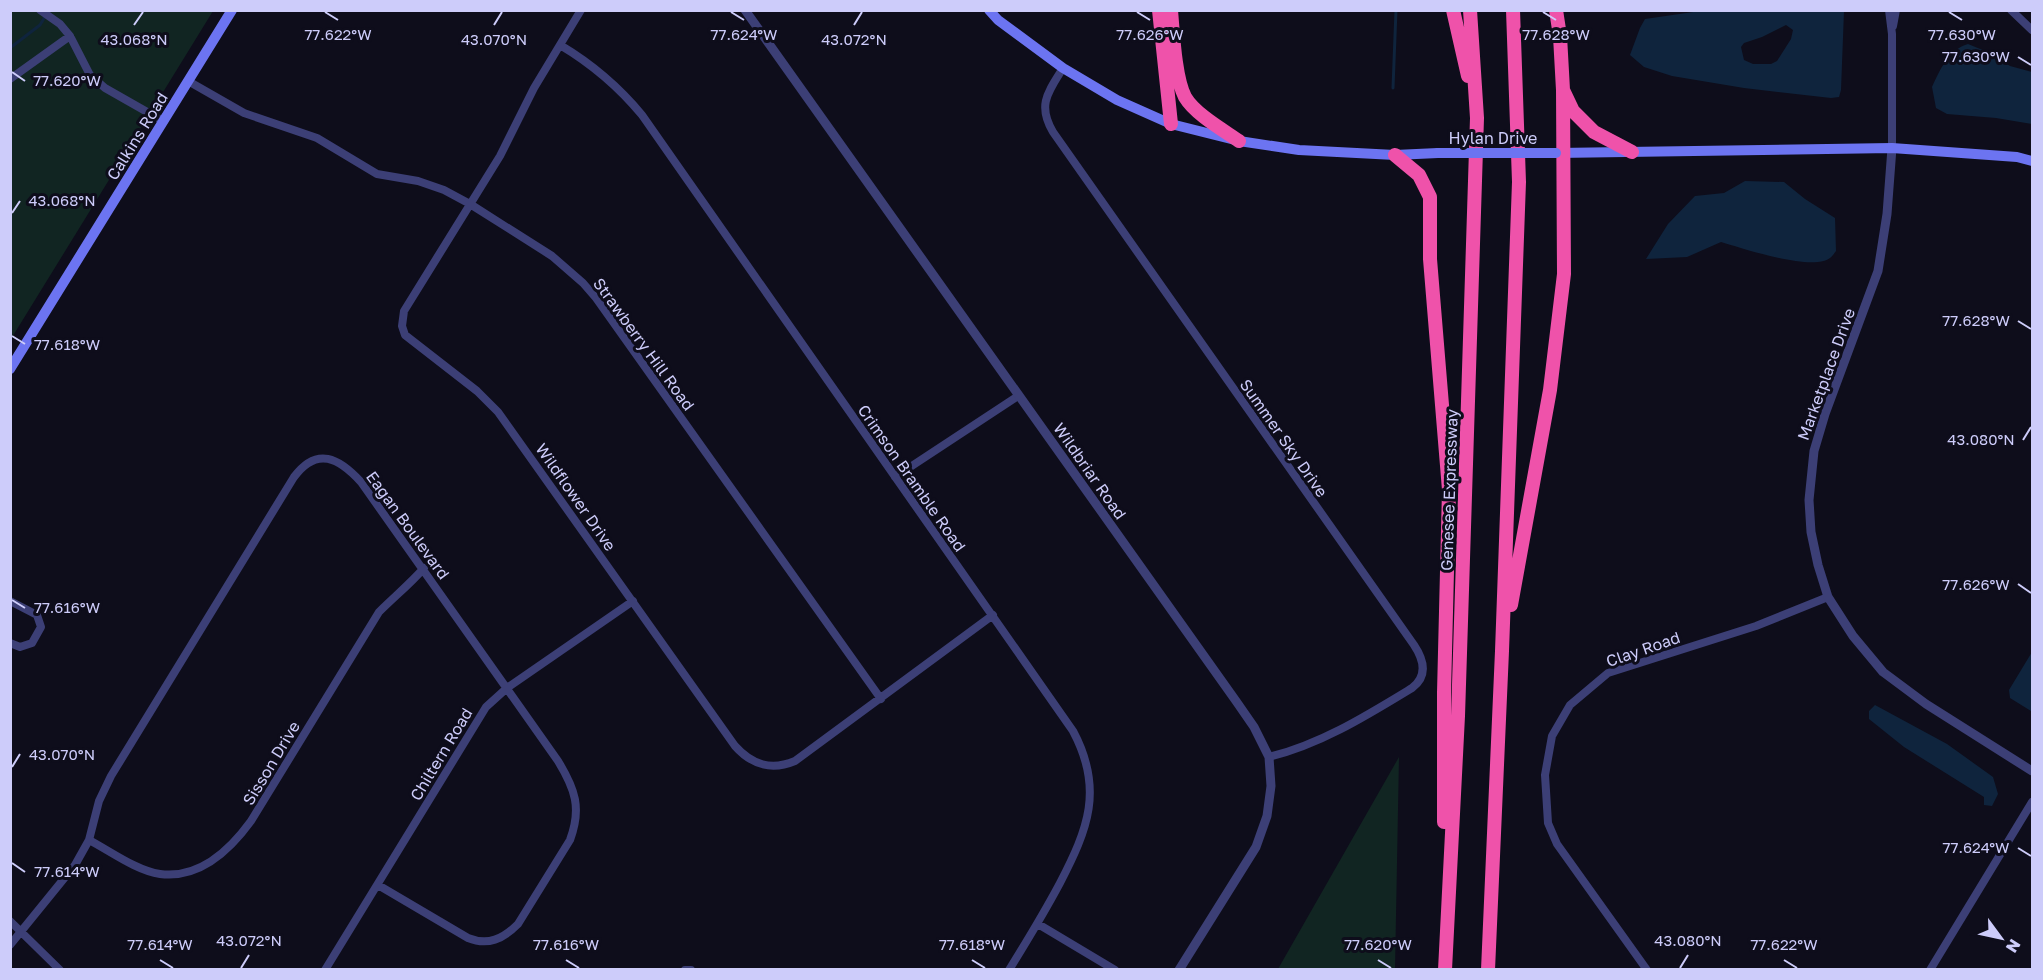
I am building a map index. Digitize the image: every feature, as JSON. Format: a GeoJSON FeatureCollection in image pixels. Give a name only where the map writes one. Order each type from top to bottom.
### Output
{"type":"FeatureCollection","features":[{"type":"Feature","properties":{"kind":"highway"},"geometry":{"type":"LineString","coordinates":[[1159,10],[1172,124]]}},
{"type":"Feature","properties":{"kind":"highway"},"geometry":{"type":"LineString","coordinates":[[1171,10],[1180,84],[1186,98],[1202,114],[1239,141]]}},
{"type":"Feature","properties":{"kind":"highway"},"geometry":{"type":"LineString","coordinates":[[1453,10],[1477,118]]}},
{"type":"Feature","properties":{"kind":"highway","name":"Genesee Expressway"},"geometry":{"type":"LineString","coordinates":[[1445,968],[1459,704],[1477,118],[1470,10]]}},
{"type":"Feature","properties":{"kind":"highway"},"geometry":{"type":"LineString","coordinates":[[1488,969],[1519,182],[1513,10]]}},
{"type":"Feature","properties":{"kind":"highway"},"geometry":{"type":"LineString","coordinates":[[1502,651],[1550,390],[1564,274],[1560,153],[1563,90],[1556,10]]}},
{"type":"Feature","properties":{"kind":"highway"},"geometry":{"type":"LineString","coordinates":[[1563,90],[1573,111],[1594,132],[1632,152]]}},
{"type":"Feature","properties":{"kind":"highway"},"geometry":{"type":"LineString","coordinates":[[1395,155],[1419,175],[1430,197],[1430,259],[1449,490],[1444,693],[1445,968]]}},
{"type":"Feature","properties":{"kind":"main road","name":"Calkins Road"},"geometry":{"type":"LineString","coordinates":[[10,369],[232,10]]}},
{"type":"Feature","properties":{"kind":"main road","name":"Hylan Drive"},"geometry":{"type":"LineString","coordinates":[[989,10],[998,20],[1063,69],[1117,100],[1172,124],[1239,141],[1299,150],[1395,155],[1892,148],[2017,157],[2032,161]]}},
{"type":"Feature","properties":{"kind":"street"},"geometry":{"type":"LineString","coordinates":[[40,10],[60,24],[70,36],[90,75],[105,88],[164,121]]}},
{"type":"Feature","properties":{"kind":"street","name":"Wildflower Drive"},"geometry":{"type":"LineString","coordinates":[[581,10],[534,88],[500,156],[404,311],[403,331],[408,339],[477,391],[498,412],[735,746],[742,754],[760,765],[776,767],[795,761],[993,615]]}},
{"type":"Feature","properties":{"kind":"street","name":"Wildbriar Road"},"geometry":{"type":"LineString","coordinates":[[745,10],[1248,719],[1269,757],[1270,801],[1256,847],[1179,969]]}},
{"type":"Feature","properties":{"kind":"street","name":"Marketplace Drive"},"geometry":{"type":"LineString","coordinates":[[1889,10],[1892,34],[1892,148],[1887,214],[1878,271],[1825,414],[1814,451],[1809,500],[1811,532],[1828,597],[1853,636],[1883,672],[1926,704],[2032,771]]}},
{"type":"Feature","properties":{"kind":"street","name":"Marketplace Drive"},"geometry":{"type":"LineString","coordinates":[[1892,34],[1896,10]]}},
{"type":"Feature","properties":{"kind":"street"},"geometry":{"type":"LineString","coordinates":[[2011,10],[2032,30]]}},
{"type":"Feature","properties":{"kind":"street"},"geometry":{"type":"LineString","coordinates":[[10,79],[70,36]]}},
{"type":"Feature","properties":{"kind":"street","name":"Crimson Bramble Road"},"geometry":{"type":"LineString","coordinates":[[560,45],[583,58],[610,80],[642,115],[993,615],[1073,731],[1081,747],[1089,777],[1088,810],[1080,841],[1038,924],[1009,969]]}},
{"type":"Feature","properties":{"kind":"street","name":"Summer Sky Drive"},"geometry":{"type":"LineString","coordinates":[[1063,69],[1044,103],[1046,122],[1414,645],[1422,660],[1422,677],[1412,688],[1318,741],[1295,751],[1269,757]]}},
{"type":"Feature","properties":{"kind":"street","name":"Strawberry Hill Road"},"geometry":{"type":"LineString","coordinates":[[188,81],[244,113],[317,138],[377,174],[418,181],[444,190],[552,256],[583,283],[596,298],[881,699]]}},
{"type":"Feature","properties":{"kind":"street"},"geometry":{"type":"LineString","coordinates":[[895,477],[1018,396]]}},
{"type":"Feature","properties":{"kind":"street","name":"Eagan Boulevard"},"geometry":{"type":"LineString","coordinates":[[10,945],[75,865],[89,840],[99,801],[111,776],[301,467],[317,458],[326,458],[342,464],[362,482],[569,779],[577,810],[570,840],[518,924],[511,932],[497,940],[476,941],[378,885]]}},
{"type":"Feature","properties":{"kind":"street","name":"Sisson Drive"},"geometry":{"type":"LineString","coordinates":[[89,840],[144,869],[160,874],[179,874],[195,869],[212,861],[226,850],[251,821],[379,612],[410,585],[424,568]]}},
{"type":"Feature","properties":{"kind":"street","name":"Clay Road"},"geometry":{"type":"LineString","coordinates":[[1647,969],[1557,844],[1548,823],[1545,775],[1551,736],[1570,705],[1608,673],[1756,626],[1828,597]]}},
{"type":"Feature","properties":{"kind":"street"},"geometry":{"type":"LineString","coordinates":[[10,601],[37,615],[41,627],[32,643],[20,647],[10,643]]}},
{"type":"Feature","properties":{"kind":"street","name":"Chiltern Road"},"geometry":{"type":"LineString","coordinates":[[325,969],[477,719],[494,698],[633,601]]}},
{"type":"Feature","properties":{"kind":"street"},"geometry":{"type":"LineString","coordinates":[[1930,969],[2032,802]]}},
{"type":"Feature","properties":{"kind":"street"},"geometry":{"type":"LineString","coordinates":[[10,921],[60,969]]}},
{"type":"Feature","properties":{"kind":"street"},"geometry":{"type":"LineString","coordinates":[[1038,924],[1115,969]]}},
{"type":"Feature","properties":{"kind":"street"},"geometry":{"type":"LineString","coordinates":[[685,969],[691,969]]}},
{"type":"Feature","properties":{"kind":"green space"},"geometry":{"type":"Polygon","coordinates":[[[11,11],[213,11],[11,339],[11,11]]]}},
{"type":"Feature","properties":{"kind":"green space"},"geometry":{"type":"Polygon","coordinates":[[[1399,757],[1395,969],[1278,969],[1399,757]]]}},
{"type":"Feature","properties":{"kind":"water"},"geometry":{"type":"Polygon","coordinates":[[[1707,10],[1844,11],[1839,97],[1744,88],[1672,76],[1644,67],[1630,55],[1645,19],[1707,10]],[[1786,25],[1744,43],[1741,47],[1744,60],[1753,64],[1771,64],[1777,61],[1791,39],[1793,30],[1786,25]]]}},
{"type":"Feature","properties":{"kind":"water"},"geometry":{"type":"Polygon","coordinates":[[[1968,44],[1990,53],[2010,66],[2032,72],[2032,124],[1947,114],[1936,108],[1932,87],[1938,74],[1955,51],[1968,44]]]}},
{"type":"Feature","properties":{"kind":"water"},"geometry":{"type":"Polygon","coordinates":[[[1745,181],[1784,182],[1835,218],[1836,251],[1832,256],[1821,262],[1793,261],[1721,242],[1687,257],[1646,259],[1668,224],[1695,196],[1724,193],[1745,181]]]}},
{"type":"Feature","properties":{"kind":"water"},"geometry":{"type":"Polygon","coordinates":[[[2032,652],[2031,711],[2010,698],[2009,690],[2032,652]]]}},
{"type":"Feature","properties":{"kind":"water"},"geometry":{"type":"Polygon","coordinates":[[[1875,705],[1947,744],[1993,777],[1998,794],[1992,806],[1984,805],[1984,797],[1904,747],[1869,719],[1869,711],[1875,705]]]}},
{"type":"Feature","properties":{"kind":"waterway"},"geometry":{"type":"LineString","coordinates":[[10,48],[40,25],[49,10]]}},
{"type":"Feature","properties":{"kind":"waterway"},"geometry":{"type":"LineString","coordinates":[[1393,88],[1396,10]]}}]}
